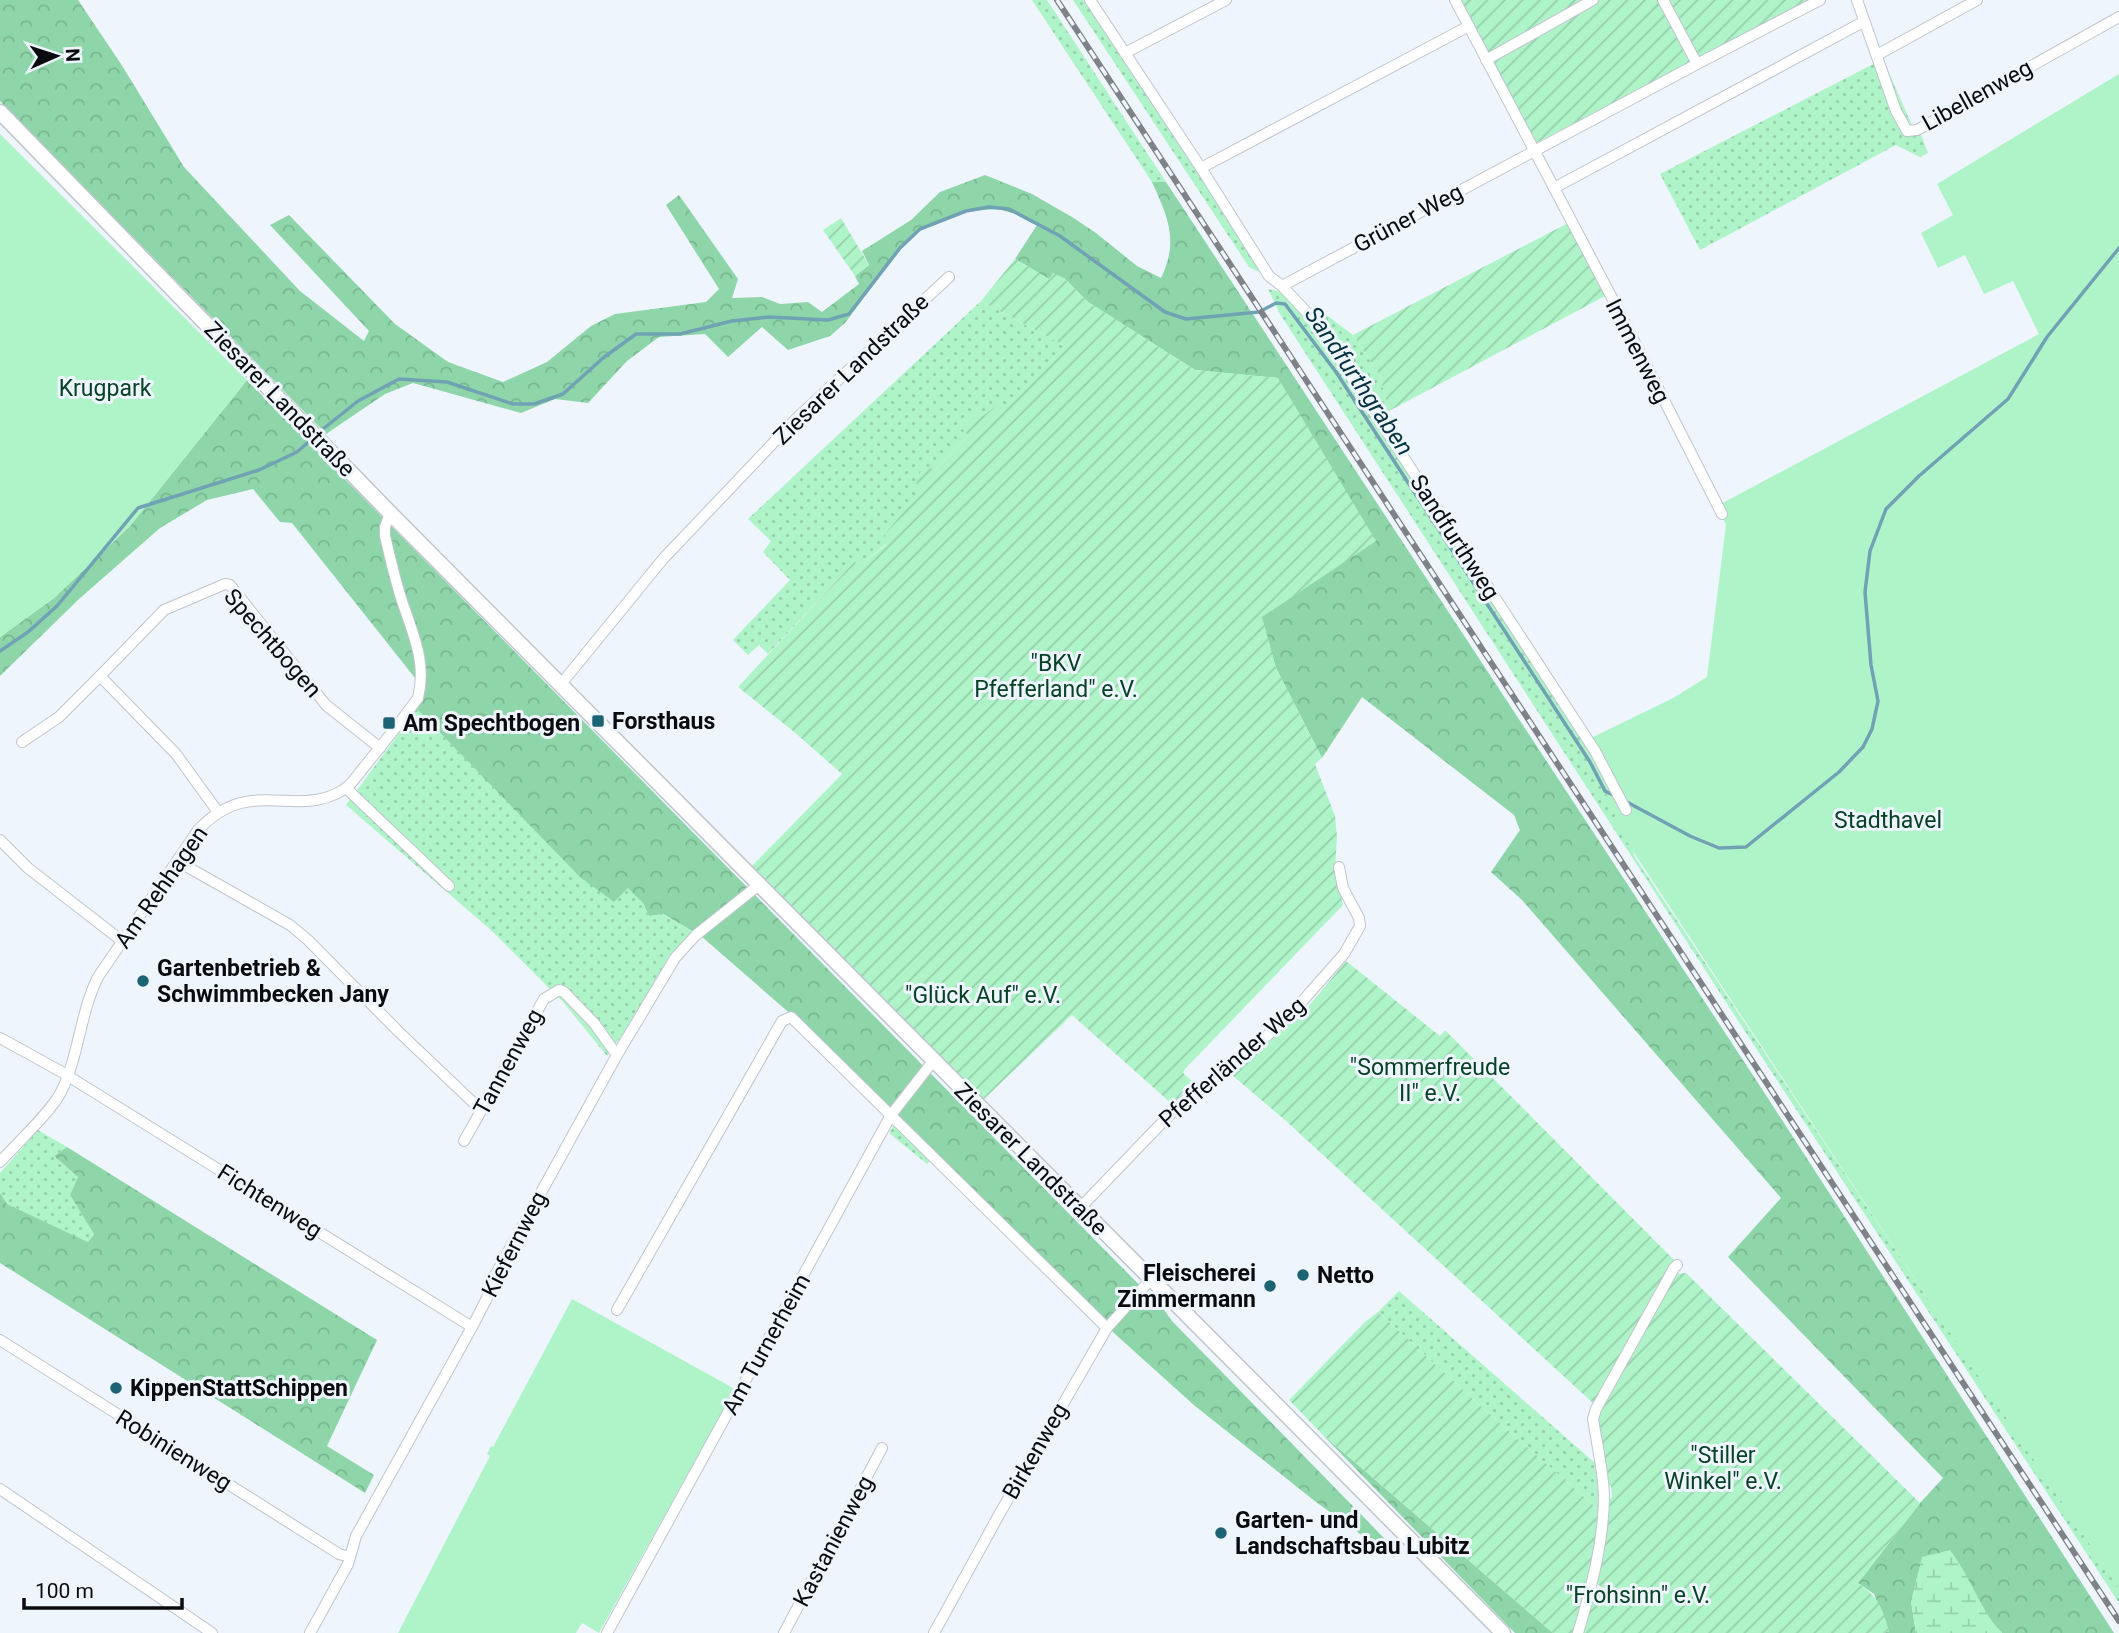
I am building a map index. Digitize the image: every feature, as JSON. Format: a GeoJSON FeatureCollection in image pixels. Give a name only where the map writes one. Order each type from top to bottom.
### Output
{"type":"FeatureCollection","features":[{"type":"Feature","properties":{"kind":"main road","name":"Ziesarer Landstraße"},"geometry":{"type":"LineString","coordinates":[[0,113],[390,513],[1503,1633]]}},
{"type":"Feature","properties":{"kind":"street","name":"Sandfurthweg"},"geometry":{"type":"LineString","coordinates":[[1090,0],[1269,276],[1314,320],[1595,751],[1626,810]]}},
{"type":"Feature","properties":{"kind":"street"},"geometry":{"type":"LineString","coordinates":[[1125,53],[1226,0]]}},
{"type":"Feature","properties":{"kind":"street","name":"Immenweg"},"geometry":{"type":"LineString","coordinates":[[1455,0],[1722,514]]}},
{"type":"Feature","properties":{"kind":"street"},"geometry":{"type":"LineString","coordinates":[[1486,60],[1593,0]]}},
{"type":"Feature","properties":{"kind":"street"},"geometry":{"type":"LineString","coordinates":[[1663,0],[1696,64]]}},
{"type":"Feature","properties":{"kind":"street"},"geometry":{"type":"LineString","coordinates":[[1534,150],[1820,0]]}},
{"type":"Feature","properties":{"kind":"street","name":"Libellenweg"},"geometry":{"type":"LineString","coordinates":[[1857,0],[1863,22],[1907,131],[1917,130],[2119,17]]}},
{"type":"Feature","properties":{"kind":"street"},"geometry":{"type":"LineString","coordinates":[[1877,55],[1977,0]]}},
{"type":"Feature","properties":{"kind":"street"},"geometry":{"type":"LineString","coordinates":[[1554,188],[1863,22]]}},
{"type":"Feature","properties":{"kind":"street"},"geometry":{"type":"LineString","coordinates":[[1201,168],[1469,26]]}},
{"type":"Feature","properties":{"kind":"street","name":"Grüner Weg"},"geometry":{"type":"LineString","coordinates":[[1282,286],[1534,150]]}},
{"type":"Feature","properties":{"kind":"street","name":"Ziesarer Landstraße"},"geometry":{"type":"LineString","coordinates":[[561,684],[656,568],[796,419],[949,276]]}},
{"type":"Feature","properties":{"kind":"street","name":"Am Rehhagen"},"geometry":{"type":"LineString","coordinates":[[0,1162],[60,1094],[91,990],[198,831],[218,812],[250,800],[317,800],[346,788],[418,698],[422,681],[415,636],[401,599],[385,536],[390,513]]}},
{"type":"Feature","properties":{"kind":"street","name":"Spechtbogen"},"geometry":{"type":"LineString","coordinates":[[22,742],[60,717],[164,610],[225,584],[230,585],[326,705],[380,748]]}},
{"type":"Feature","properties":{"kind":"street"},"geometry":{"type":"LineString","coordinates":[[100,676],[176,754],[218,812]]}},
{"type":"Feature","properties":{"kind":"street"},"geometry":{"type":"LineString","coordinates":[[346,788],[449,886]]}},
{"type":"Feature","properties":{"kind":"street"},"geometry":{"type":"LineString","coordinates":[[0,840],[28,868],[122,941]]}},
{"type":"Feature","properties":{"kind":"street"},"geometry":{"type":"LineString","coordinates":[[177,861],[290,925],[481,1110]]}},
{"type":"Feature","properties":{"kind":"street","name":"Pfefferländer Weg"},"geometry":{"type":"LineString","coordinates":[[1080,1208],[1180,1105],[1291,1014],[1344,954],[1360,926],[1359,918],[1343,888],[1339,867]]}},
{"type":"Feature","properties":{"kind":"street","name":"Kiefernweg"},"geometry":{"type":"LineString","coordinates":[[310,1633],[348,1564],[356,1536],[487,1298],[496,1272],[617,1055],[675,958],[685,945],[760,884]]}},
{"type":"Feature","properties":{"kind":"street","name":"Tannenweg"},"geometry":{"type":"LineString","coordinates":[[464,1141],[544,999],[559,990],[594,1023],[617,1055]]}},
{"type":"Feature","properties":{"kind":"street"},"geometry":{"type":"LineString","coordinates":[[617,1310],[782,1021],[791,1017],[1107,1328]]}},
{"type":"Feature","properties":{"kind":"street","name":"Fichtenweg"},"geometry":{"type":"LineString","coordinates":[[0,1038],[264,1196],[472,1327]]}},
{"type":"Feature","properties":{"kind":"street","name":"Am Turnerheim"},"geometry":{"type":"LineString","coordinates":[[607,1633],[891,1115],[934,1060]]}},
{"type":"Feature","properties":{"kind":"street"},"geometry":{"type":"LineString","coordinates":[[1578,1633],[1592,1584],[1603,1512],[1604,1492],[1593,1419],[1596,1409],[1677,1265]]}},
{"type":"Feature","properties":{"kind":"street","name":"Birkenweg"},"geometry":{"type":"LineString","coordinates":[[934,1633],[1107,1328],[1151,1279]]}},
{"type":"Feature","properties":{"kind":"street","name":"Robinienweg"},"geometry":{"type":"LineString","coordinates":[[0,1340],[339,1554],[350,1557]]}},
{"type":"Feature","properties":{"kind":"street","name":"Kastanienweg"},"geometry":{"type":"LineString","coordinates":[[784,1633],[882,1448]]}},
{"type":"Feature","properties":{"kind":"street"},"geometry":{"type":"LineString","coordinates":[[0,1489],[212,1633]]}},
{"type":"Feature","properties":{"kind":"green space"},"geometry":{"type":"Polygon","coordinates":[[[0,0],[78,0],[184,167],[300,291],[364,341],[369,331],[270,225],[289,215],[395,324],[448,362],[503,382],[547,362],[591,326],[615,314],[706,302],[719,289],[666,205],[679,195],[738,279],[732,298],[762,297],[780,304],[808,302],[822,312],[859,284],[855,276],[869,265],[862,251],[911,220],[940,192],[985,175],[1032,194],[1072,217],[1137,266],[1161,278],[1169,252],[1169,229],[1152,182],[1166,182],[1760,1086],[2114,1633],[2002,1633],[1994,1625],[1911,1601],[1916,1633],[1884,1633],[1889,1631],[1874,1594],[1858,1583],[1920,1503],[1943,1478],[1728,1257],[1781,1198],[1522,900],[1491,872],[1520,830],[1514,815],[1362,697],[1322,758],[1276,668],[1261,616],[1278,378],[1195,370],[1088,302],[1064,278],[1049,279],[1015,259],[1037,225],[999,209],[968,211],[917,231],[904,244],[845,323],[830,336],[788,350],[762,327],[728,357],[705,334],[659,337],[627,361],[588,403],[555,399],[521,413],[413,383],[385,394],[326,434],[0,101],[0,0]]]}},
{"type":"Feature","properties":{"kind":"green space"},"geometry":{"type":"Polygon","coordinates":[[[1032,0],[1047,0],[1166,182],[1152,182],[1032,0]]]}},
{"type":"Feature","properties":{"kind":"green space"},"geometry":{"type":"Polygon","coordinates":[[[1073,0],[1085,0],[1198,170],[1259,272],[1249,267],[1073,0]]]}},
{"type":"Feature","properties":{"kind":"green space"},"geometry":{"type":"Polygon","coordinates":[[[1460,0],[1813,0],[1536,143],[1460,0]]]}},
{"type":"Feature","properties":{"kind":"green space"},"geometry":{"type":"Polygon","coordinates":[[[1883,59],[1911,123],[1920,132],[1928,153],[1920,157],[1896,145],[1700,250],[1660,174],[1883,59]]]}},
{"type":"Feature","properties":{"kind":"green space","name":"Stadthavel"},"geometry":{"type":"Polygon","coordinates":[[[2119,74],[2119,1589],[1625,839],[1585,741],[1673,698],[1707,677],[1726,525],[1717,506],[2039,334],[2013,281],[1984,294],[1965,255],[1938,268],[1921,233],[1953,215],[1937,184],[2119,74]]]}},
{"type":"Feature","properties":{"kind":"green space","name":"Krugpark"},"geometry":{"type":"Polygon","coordinates":[[[0,134],[247,380],[130,526],[54,598],[0,637],[0,134]]]}},
{"type":"Feature","properties":{"kind":"green space"},"geometry":{"type":"Polygon","coordinates":[[[841,218],[869,265],[855,276],[823,230],[841,218]]]}},
{"type":"Feature","properties":{"kind":"green space"},"geometry":{"type":"Polygon","coordinates":[[[1568,223],[1605,296],[1389,411],[1379,374],[1353,335],[1568,223]]]}},
{"type":"Feature","properties":{"kind":"green space","name":"\"BKV Pfefferland\" e.V."},"geometry":{"type":"Polygon","coordinates":[[[1015,259],[1049,279],[1053,273],[1064,278],[1088,302],[1195,370],[1278,378],[1376,541],[1262,617],[1276,668],[1322,758],[1315,764],[1335,816],[1335,869],[1343,905],[1185,1069],[1183,1073],[1192,1081],[1173,1105],[1072,1015],[983,1100],[752,866],[842,774],[738,687],[854,562],[863,563],[886,545],[885,534],[918,494],[916,480],[924,465],[935,470],[968,436],[960,425],[977,410],[983,416],[998,404],[1004,409],[1065,346],[981,301],[1015,259]]]}},
{"type":"Feature","properties":{"kind":"green space"},"geometry":{"type":"Polygon","coordinates":[[[1268,289],[1281,292],[1308,318],[1584,740],[1612,793],[1635,857],[2119,1587],[2119,1603],[1280,314],[1268,289]]]}},
{"type":"Feature","properties":{"kind":"green space"},"geometry":{"type":"Polygon","coordinates":[[[981,301],[1065,346],[1004,410],[960,425],[968,436],[935,470],[924,466],[919,494],[886,534],[886,544],[863,563],[854,562],[768,654],[759,645],[748,655],[733,640],[790,580],[763,552],[771,541],[748,519],[981,301]]]}},
{"type":"Feature","properties":{"kind":"green space"},"geometry":{"type":"Polygon","coordinates":[[[1320,310],[1353,335],[1379,374],[1389,411],[1409,458],[1312,314],[1320,310]]]}},
{"type":"Feature","properties":{"kind":"green space"},"geometry":{"type":"Polygon","coordinates":[[[247,380],[1165,1311],[1385,1539],[1381,1549],[1316,1502],[1195,1406],[1115,1334],[794,1017],[701,936],[663,914],[649,916],[643,903],[628,888],[614,902],[580,877],[417,709],[415,678],[292,523],[280,522],[253,489],[207,500],[160,528],[79,599],[0,676],[0,637],[54,598],[130,526],[247,380]]]}},
{"type":"Feature","properties":{"kind":"green space"},"geometry":{"type":"Polygon","coordinates":[[[417,709],[533,828],[628,887],[643,903],[649,916],[662,914],[694,932],[675,950],[640,1010],[607,1056],[564,1003],[492,931],[346,805],[417,709]]]}},
{"type":"Feature","properties":{"kind":"green space","name":"\"Sommerfreude II\" e.V."},"geometry":{"type":"Polygon","coordinates":[[[1346,961],[1440,1036],[1445,1030],[1674,1260],[1594,1404],[1286,1121],[1232,1075],[1309,1006],[1346,961]]]}},
{"type":"Feature","properties":{"kind":"green space"},"geometry":{"type":"Polygon","coordinates":[[[898,1118],[935,1156],[927,1164],[889,1133],[898,1118]]]}},
{"type":"Feature","properties":{"kind":"green space"},"geometry":{"type":"Polygon","coordinates":[[[38,1130],[67,1147],[54,1156],[78,1177],[70,1195],[94,1233],[88,1242],[7,1204],[0,1193],[0,1173],[38,1130]]]}},
{"type":"Feature","properties":{"kind":"green space"},"geometry":{"type":"Polygon","coordinates":[[[67,1147],[377,1340],[327,1446],[374,1475],[365,1493],[0,1263],[0,1193],[7,1204],[88,1242],[94,1234],[70,1195],[78,1177],[54,1156],[67,1147]]]}},
{"type":"Feature","properties":{"kind":"green space","name":"\"Stiller Winkel\" e.V."},"geometry":{"type":"Polygon","coordinates":[[[1686,1273],[1920,1503],[1858,1583],[1871,1593],[1879,1604],[1889,1631],[1581,1633],[1594,1590],[1599,1591],[1601,1587],[1595,1582],[1609,1500],[1612,1497],[1597,1417],[1675,1274],[1686,1273]]]}},
{"type":"Feature","properties":{"kind":"green space"},"geometry":{"type":"Polygon","coordinates":[[[1399,1291],[1595,1463],[1600,1511],[1378,1312],[1399,1291]]]}},
{"type":"Feature","properties":{"kind":"green space"},"geometry":{"type":"Polygon","coordinates":[[[572,1299],[735,1389],[599,1633],[582,1623],[576,1633],[398,1633],[490,1456],[487,1454],[491,1446],[493,1447],[572,1299]]]}},
{"type":"Feature","properties":{"kind":"green space"},"geometry":{"type":"Polygon","coordinates":[[[1378,1312],[1600,1511],[1590,1577],[1585,1582],[1586,1592],[1573,1633],[1553,1633],[1321,1433],[1289,1400],[1378,1312]]]}},
{"type":"Feature","properties":{"kind":"green space"},"geometry":{"type":"Polygon","coordinates":[[[1321,1433],[1553,1633],[1515,1633],[1321,1433]]]}},
{"type":"Feature","properties":{"kind":"green space"},"geometry":{"type":"Polygon","coordinates":[[[1950,1550],[2002,1633],[1916,1633],[1911,1601],[1922,1557],[1950,1550]]]}},
{"type":"Feature","properties":{"kind":"waterway","name":"Sandfurthgraben"},"geometry":{"type":"LineString","coordinates":[[318,433],[358,401],[399,379],[447,382],[513,404],[534,404],[563,394],[603,358],[636,334],[680,334],[732,321],[769,317],[828,320],[849,314],[900,248],[920,229],[966,211],[989,207],[1009,209],[1060,236],[1165,312],[1186,319],[1259,312],[1276,303],[1285,304],[1336,372],[1590,762],[1605,791],[1615,796]]}},
{"type":"Feature","properties":{"kind":"waterway","name":"Sandfurthgraben"},"geometry":{"type":"LineString","coordinates":[[1625,801],[1690,836],[1719,848],[1746,847],[1839,772],[1863,747],[1872,729],[1878,701],[1871,665],[1865,592],[1870,551],[1886,509],[1919,476],[2008,399],[2047,337],[2119,248]]}},
{"type":"Feature","properties":{"kind":"waterway","name":"Sandfurthgraben"},"geometry":{"type":"LineString","coordinates":[[0,651],[28,632],[57,606],[138,508],[259,470],[297,452],[313,438]]}},
{"type":"Feature","properties":{"kind":"railway"},"geometry":{"type":"LineString","coordinates":[[1057,0],[2119,1621]]}},
{"type":"Feature","properties":{"kind":"place","name":"Forsthaus"},"geometry":{"type":"Point","coordinates":[598,721]}},
{"type":"Feature","properties":{"kind":"place","name":"Am Spechtbogen"},"geometry":{"type":"Point","coordinates":[389,723]}},
{"type":"Feature","properties":{"kind":"place","name":"Gartenbetrieb & Schwimmbecken Jany"},"geometry":{"type":"Point","coordinates":[143,981]}},
{"type":"Feature","properties":{"kind":"place","name":"Netto"},"geometry":{"type":"Point","coordinates":[1303,1275]}},
{"type":"Feature","properties":{"kind":"place","name":"Fleischerei Zimmermann"},"geometry":{"type":"Point","coordinates":[1270,1286]}},
{"type":"Feature","properties":{"kind":"place","name":"KippenStattSchippen"},"geometry":{"type":"Point","coordinates":[116,1388]}},
{"type":"Feature","properties":{"kind":"place","name":"Garten- und Landschaftsbau Lubitz"},"geometry":{"type":"Point","coordinates":[1221,1533]}},
{"type":"Feature","properties":{"kind":"park label","name":"\"Glück Auf\" e.V."},"geometry":{"type":"Point","coordinates":[983,995]}},
{"type":"Feature","properties":{"kind":"park label","name":"\"Frohsinn\" e.V."},"geometry":{"type":"Point","coordinates":[1638,1595]}}]}
